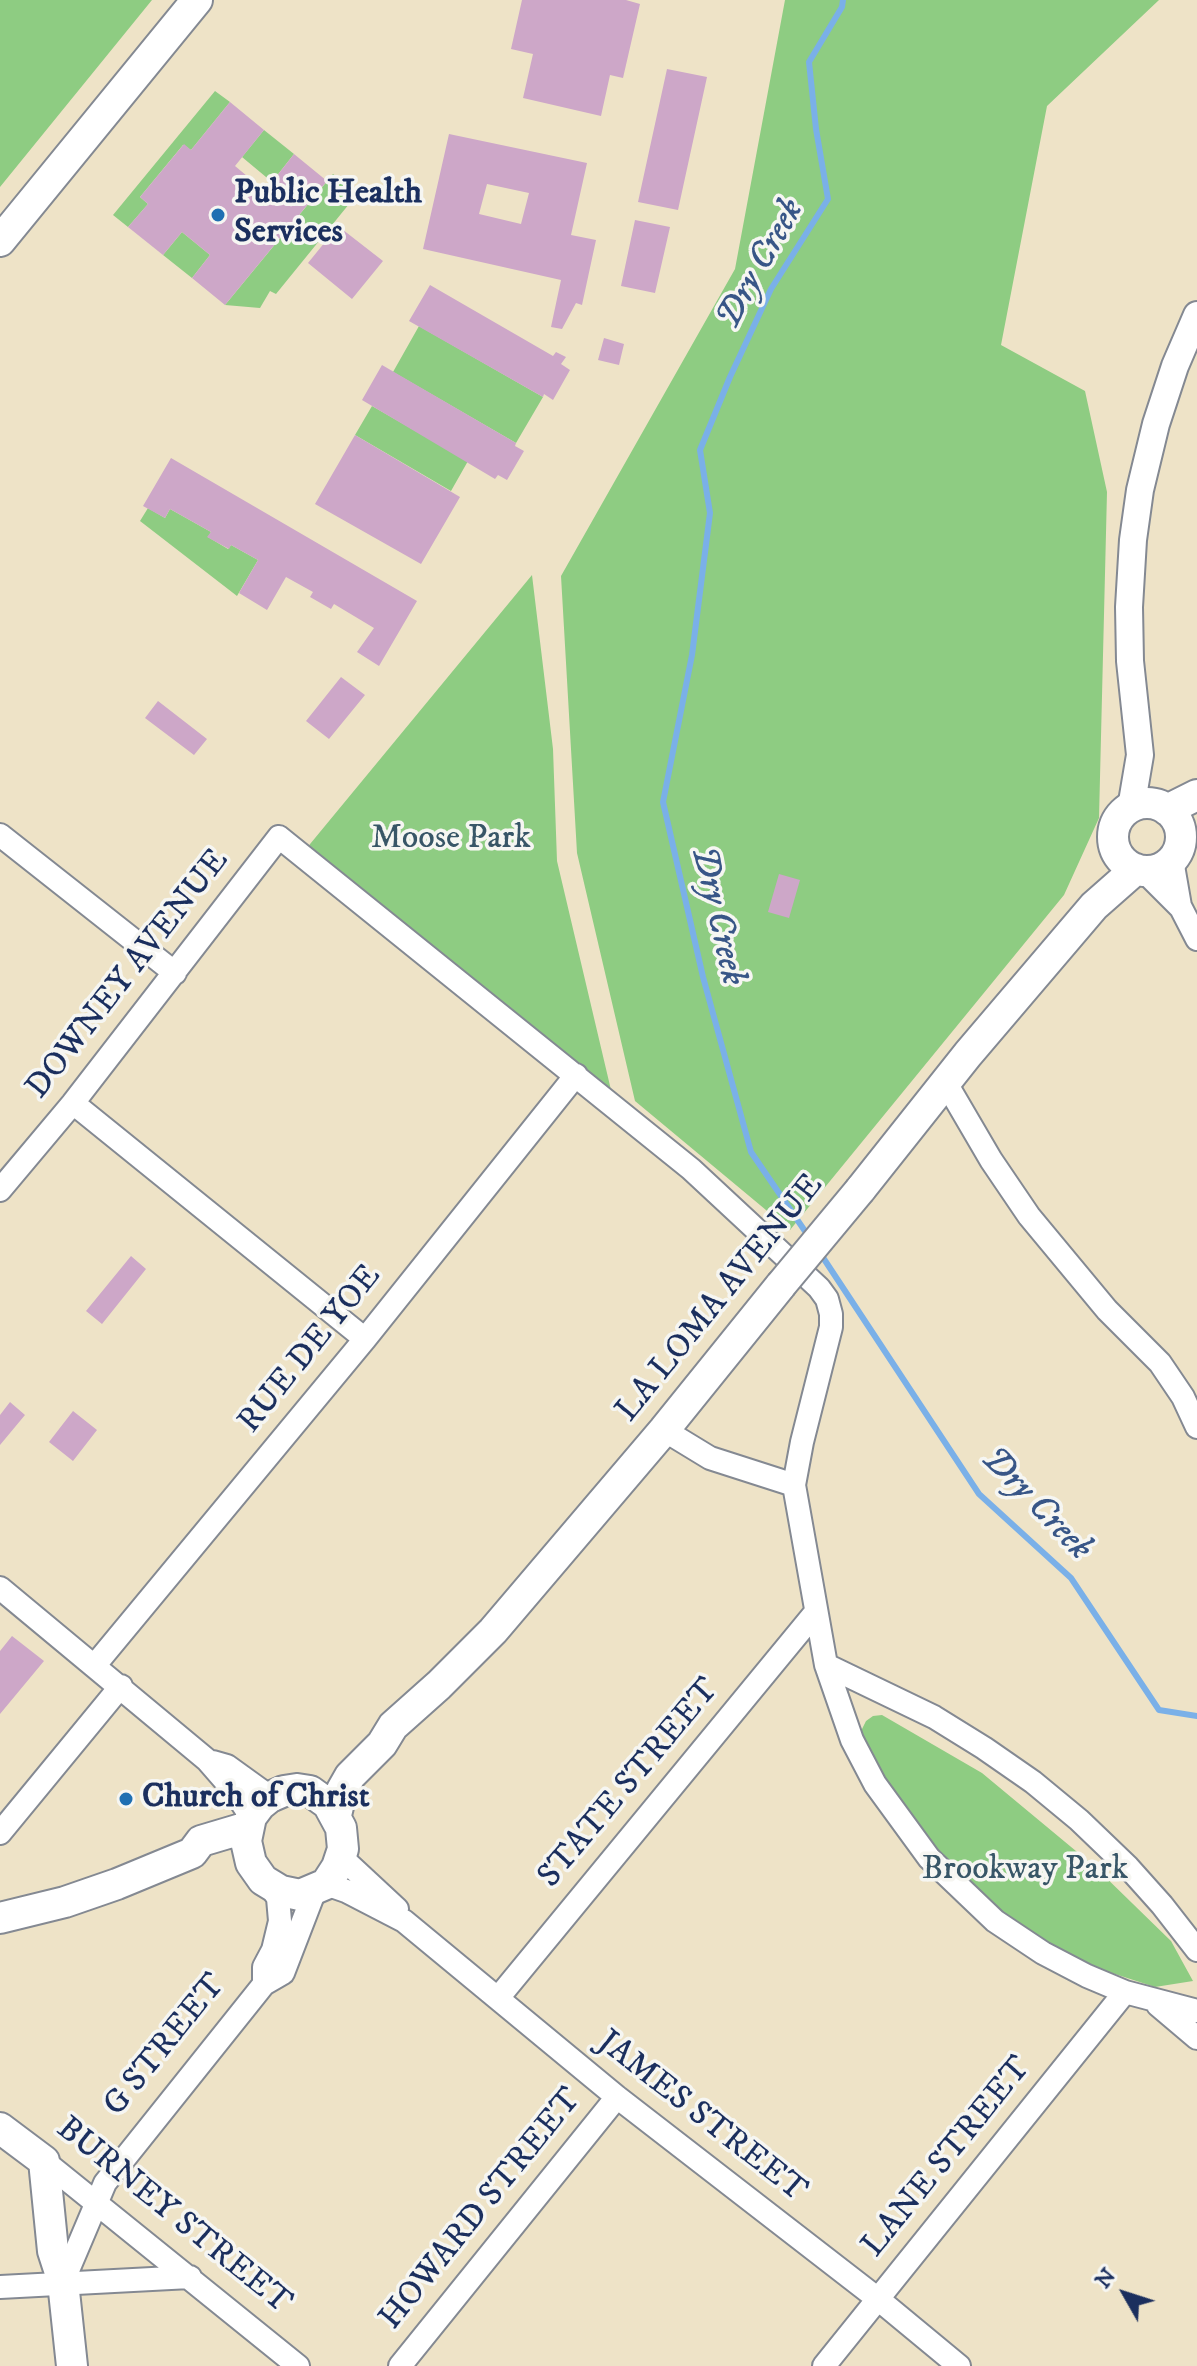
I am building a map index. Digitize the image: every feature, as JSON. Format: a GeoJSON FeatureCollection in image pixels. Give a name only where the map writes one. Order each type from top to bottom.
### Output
{"type":"FeatureCollection","features":[{"type":"Feature","properties":{"kind":"main road"},"geometry":{"type":"LineString","coordinates":[[0,241],[197,0]]}},
{"type":"Feature","properties":{"kind":"main road"},"geometry":{"type":"LineString","coordinates":[[1197,795],[1165,808],[1142,804],[1131,808],[1117,823],[1115,846],[1119,856],[1140,870],[1161,868],[1176,851],[1197,817]]}},
{"type":"Feature","properties":{"kind":"main road"},"geometry":{"type":"LineString","coordinates":[[1165,808],[1178,822],[1176,851]]}},
{"type":"Feature","properties":{"kind":"main road","name":"LA LOMA AVENUE"},"geometry":{"type":"LineString","coordinates":[[1094,906],[1110,869],[1115,846]]}},
{"type":"Feature","properties":{"kind":"main road","name":"LA LOMA AVENUE"},"geometry":{"type":"LineString","coordinates":[[336,1815],[342,1790],[350,1776],[382,1744],[393,1726],[493,1631],[664,1430],[1094,906],[1140,870]]}},
{"type":"Feature","properties":{"kind":"main road","name":"LA LOMA AVENUE"},"geometry":{"type":"LineString","coordinates":[[0,1918],[65,1902],[192,1853],[201,1841],[324,1776],[374,1734],[393,1726]]}},
{"type":"Feature","properties":{"kind":"main road"},"geometry":{"type":"LineString","coordinates":[[321,1796],[336,1815],[342,1838],[341,1857],[320,1887],[300,1895],[271,1887],[256,1873],[246,1841],[266,1808],[321,1796]]}},
{"type":"Feature","properties":{"kind":"main road","name":"LA LOMA AVENUE"},"geometry":{"type":"LineString","coordinates":[[192,1853],[206,1857],[229,1856],[251,1863]]}},
{"type":"Feature","properties":{"kind":"main road","name":"BURNEY STREET"},"geometry":{"type":"LineString","coordinates":[[0,2128],[44,2161]]}},
{"type":"Feature","properties":{"kind":"main road","name":"G STREET"},"geometry":{"type":"LineString","coordinates":[[44,2161],[53,2251],[63,2282],[72,2366]]}},
{"type":"Feature","properties":{"kind":"street"},"geometry":{"type":"LineString","coordinates":[[1131,808],[1140,755],[1130,661],[1133,540],[1140,490],[1156,424],[1175,366],[1197,315]]}},
{"type":"Feature","properties":{"kind":"street"},"geometry":{"type":"LineString","coordinates":[[1140,755],[1165,808]]}},
{"type":"Feature","properties":{"kind":"street"},"geometry":{"type":"LineString","coordinates":[[0,835],[175,973]]}},
{"type":"Feature","properties":{"kind":"street","name":"DOWNEY AVENUE"},"geometry":{"type":"LineString","coordinates":[[0,1190],[73,1103],[279,837],[576,1075]]}},
{"type":"Feature","properties":{"kind":"street"},"geometry":{"type":"LineString","coordinates":[[1176,851],[1181,908]]}},
{"type":"Feature","properties":{"kind":"street"},"geometry":{"type":"LineString","coordinates":[[1140,870],[1181,908],[1197,939]]}},
{"type":"Feature","properties":{"kind":"street"},"geometry":{"type":"LineString","coordinates":[[576,1075],[691,1169],[819,1288],[827,1299],[831,1327],[794,1485],[826,1665],[852,1740],[875,1784],[929,1858],[964,1894],[1007,1929],[1043,1953],[1087,1976],[1125,1992],[1197,2011]]}},
{"type":"Feature","properties":{"kind":"street","name":"RUE DE YOE"},"geometry":{"type":"LineString","coordinates":[[95,1665],[365,1339],[576,1075]]}},
{"type":"Feature","properties":{"kind":"street"},"geometry":{"type":"LineString","coordinates":[[946,1083],[991,1160],[1029,1216],[1107,1310],[1160,1363],[1197,1389]]}},
{"type":"Feature","properties":{"kind":"street"},"geometry":{"type":"LineString","coordinates":[[73,1103],[365,1339]]}},
{"type":"Feature","properties":{"kind":"street"},"geometry":{"type":"LineString","coordinates":[[1160,1363],[1183,1397],[1197,1427]]}},
{"type":"Feature","properties":{"kind":"street"},"geometry":{"type":"LineString","coordinates":[[664,1430],[710,1458],[794,1485]]}},
{"type":"Feature","properties":{"kind":"street"},"geometry":{"type":"LineString","coordinates":[[0,1588],[207,1760],[227,1766],[266,1808]]}},
{"type":"Feature","properties":{"kind":"street","name":"STATE STREET"},"geometry":{"type":"LineString","coordinates":[[498,1998],[815,1613]]}},
{"type":"Feature","properties":{"kind":"street"},"geometry":{"type":"LineString","coordinates":[[826,1665],[934,1717],[1033,1782],[1128,1867],[1197,1950]]}},
{"type":"Feature","properties":{"kind":"street"},"geometry":{"type":"LineString","coordinates":[[0,1833],[121,1686]]}},
{"type":"Feature","properties":{"kind":"street","name":"JAMES STREET"},"geometry":{"type":"LineString","coordinates":[[341,1857],[393,1904],[404,1921]]}},
{"type":"Feature","properties":{"kind":"street","name":"G STREET"},"geometry":{"type":"LineString","coordinates":[[264,1984],[264,1967],[273,1950],[280,1921],[278,1898],[271,1887]]}},
{"type":"Feature","properties":{"kind":"street","name":"JAMES STREET"},"geometry":{"type":"LineString","coordinates":[[320,1887],[346,1891],[404,1921],[617,2097],[878,2299],[959,2366]]}},
{"type":"Feature","properties":{"kind":"street","name":"G STREET"},"geometry":{"type":"LineString","coordinates":[[63,2282],[110,2175],[264,1984],[283,1973],[320,1887]]}},
{"type":"Feature","properties":{"kind":"street","name":"LANE STREET"},"geometry":{"type":"LineString","coordinates":[[824,2366],[1125,1992]]}},
{"type":"Feature","properties":{"kind":"street"},"geometry":{"type":"LineString","coordinates":[[1151,1999],[1197,2038]]}},
{"type":"Feature","properties":{"kind":"street","name":"HOWARD STREET"},"geometry":{"type":"LineString","coordinates":[[400,2366],[617,2097]]}},
{"type":"Feature","properties":{"kind":"street","name":"BURNEY STREET"},"geometry":{"type":"LineString","coordinates":[[44,2161],[298,2366]]}},
{"type":"Feature","properties":{"kind":"street"},"geometry":{"type":"LineString","coordinates":[[0,2287],[190,2277]]}},
{"type":"Feature","properties":{"kind":"green space"},"geometry":{"type":"Polygon","coordinates":[[[0,0],[152,0],[0,187],[0,0]]]}},
{"type":"Feature","properties":{"kind":"green space"},"geometry":{"type":"Polygon","coordinates":[[[785,0],[1159,0],[1047,106],[1001,345],[1085,391],[1107,492],[1099,818],[1064,895],[790,1230],[635,1101],[577,853],[561,576],[735,269],[785,0]]]}},
{"type":"Feature","properties":{"kind":"green space"},"geometry":{"type":"Polygon","coordinates":[[[215,91],[230,102],[191,150],[183,145],[140,197],[148,204],[128,227],[113,215],[215,91]]]}},
{"type":"Feature","properties":{"kind":"green space"},"geometry":{"type":"Polygon","coordinates":[[[264,130],[294,154],[272,182],[242,157],[264,130]]]}},
{"type":"Feature","properties":{"kind":"green space"},"geometry":{"type":"Polygon","coordinates":[[[333,174],[358,193],[276,294],[270,291],[260,308],[225,305],[333,174]]]}},
{"type":"Feature","properties":{"kind":"green space"},"geometry":{"type":"Polygon","coordinates":[[[182,232],[210,255],[192,278],[163,255],[182,232]]]}},
{"type":"Feature","properties":{"kind":"green space"},"geometry":{"type":"Polygon","coordinates":[[[419,326],[543,397],[516,443],[393,372],[419,326]]]}},
{"type":"Feature","properties":{"kind":"green space"},"geometry":{"type":"Polygon","coordinates":[[[372,406],[468,461],[451,491],[355,435],[372,406]]]}},
{"type":"Feature","properties":{"kind":"green space"},"geometry":{"type":"Polygon","coordinates":[[[148,508],[165,518],[170,509],[211,532],[208,537],[228,549],[231,545],[258,560],[237,596],[140,521],[148,508]]]}},
{"type":"Feature","properties":{"kind":"green space","name":"Moose Park"},"geometry":{"type":"Polygon","coordinates":[[[532,575],[553,749],[557,861],[615,1107],[301,855],[532,575]]]}},
{"type":"Feature","properties":{"kind":"green space","name":"Brookway Park"},"geometry":{"type":"Polygon","coordinates":[[[882,1715],[982,1773],[1094,1866],[1171,1941],[1193,1981],[1155,1987],[1081,1963],[1035,1938],[989,1904],[953,1871],[880,1781],[860,1733],[866,1721],[882,1715]]]}},
{"type":"Feature","properties":{"kind":"building"},"geometry":{"type":"Polygon","coordinates":[[[522,0],[626,0],[640,4],[623,78],[610,75],[601,116],[523,98],[533,54],[511,49],[522,0]]]}},
{"type":"Feature","properties":{"kind":"building"},"geometry":{"type":"Polygon","coordinates":[[[667,69],[707,77],[678,210],[638,202],[667,69]]]}},
{"type":"Feature","properties":{"kind":"building","name":"Public Health Services"},"geometry":{"type":"Polygon","coordinates":[[[230,102],[264,130],[235,166],[265,191],[294,154],[327,181],[225,305],[192,278],[210,255],[182,232],[163,255],[128,227],[148,204],[140,197],[184,144],[191,150],[230,102]]]}},
{"type":"Feature","properties":{"kind":"building"},"geometry":{"type":"Polygon","coordinates":[[[449,134],[587,163],[571,235],[596,240],[582,305],[576,303],[562,329],[551,327],[561,280],[423,249],[449,134]],[[487,184],[479,214],[521,224],[529,193],[487,184]]]}},
{"type":"Feature","properties":{"kind":"building"},"geometry":{"type":"Polygon","coordinates":[[[635,220],[670,227],[655,293],[621,286],[635,220]]]}},
{"type":"Feature","properties":{"kind":"building"},"geometry":{"type":"Polygon","coordinates":[[[338,226],[383,261],[352,299],[308,263],[338,226]]]}},
{"type":"Feature","properties":{"kind":"building"},"geometry":{"type":"Polygon","coordinates":[[[430,285],[553,356],[556,352],[566,357],[561,364],[570,370],[553,400],[409,321],[430,285]]]}},
{"type":"Feature","properties":{"kind":"building"},"geometry":{"type":"Polygon","coordinates":[[[604,338],[624,344],[619,365],[598,360],[604,338]]]}},
{"type":"Feature","properties":{"kind":"building"},"geometry":{"type":"Polygon","coordinates":[[[382,365],[516,443],[515,446],[524,451],[507,480],[498,475],[495,479],[362,400],[382,365]]]}},
{"type":"Feature","properties":{"kind":"building"},"geometry":{"type":"Polygon","coordinates":[[[355,435],[460,497],[421,564],[315,504],[355,435]]]}},
{"type":"Feature","properties":{"kind":"building"},"geometry":{"type":"Polygon","coordinates":[[[171,458],[417,601],[379,666],[357,652],[374,628],[334,604],[331,609],[310,597],[313,592],[286,577],[267,610],[239,593],[258,560],[231,545],[229,549],[207,537],[211,532],[170,509],[165,518],[143,506],[171,458]]]}},
{"type":"Feature","properties":{"kind":"building"},"geometry":{"type":"Polygon","coordinates":[[[341,677],[365,695],[329,739],[306,721],[341,677]]]}},
{"type":"Feature","properties":{"kind":"building"},"geometry":{"type":"Polygon","coordinates":[[[158,701],[207,739],[194,755],[145,718],[158,701]]]}},
{"type":"Feature","properties":{"kind":"building"},"geometry":{"type":"Polygon","coordinates":[[[779,874],[800,880],[789,918],[768,912],[779,874]]]}},
{"type":"Feature","properties":{"kind":"building"},"geometry":{"type":"Polygon","coordinates":[[[131,1256],[146,1269],[102,1324],[86,1311],[131,1256]]]}},
{"type":"Feature","properties":{"kind":"building"},"geometry":{"type":"Polygon","coordinates":[[[10,1402],[25,1415],[0,1445],[0,1415],[10,1402]]]}},
{"type":"Feature","properties":{"kind":"building"},"geometry":{"type":"Polygon","coordinates":[[[73,1411],[97,1430],[73,1461],[49,1442],[73,1411]]]}},
{"type":"Feature","properties":{"kind":"building"},"geometry":{"type":"Polygon","coordinates":[[[12,1636],[44,1661],[0,1714],[0,1651],[12,1636]]]}},
{"type":"Feature","properties":{"kind":"waterway","name":"Dry Creek"},"geometry":{"type":"LineString","coordinates":[[809,1237],[751,1152],[703,977],[663,802],[692,655],[710,513],[700,450],[771,289],[828,199],[809,62],[842,7],[843,0]]}},
{"type":"Feature","properties":{"kind":"waterway","name":"Dry Creek"},"geometry":{"type":"LineString","coordinates":[[820,1253],[979,1494],[1071,1578],[1159,1710],[1197,1716]]}},
{"type":"Feature","properties":{"kind":"place","name":"Public Health Services"},"geometry":{"type":"Point","coordinates":[218,215]}},
{"type":"Feature","properties":{"kind":"place","name":"Church of Christ"},"geometry":{"type":"Point","coordinates":[126,1799]}}]}
